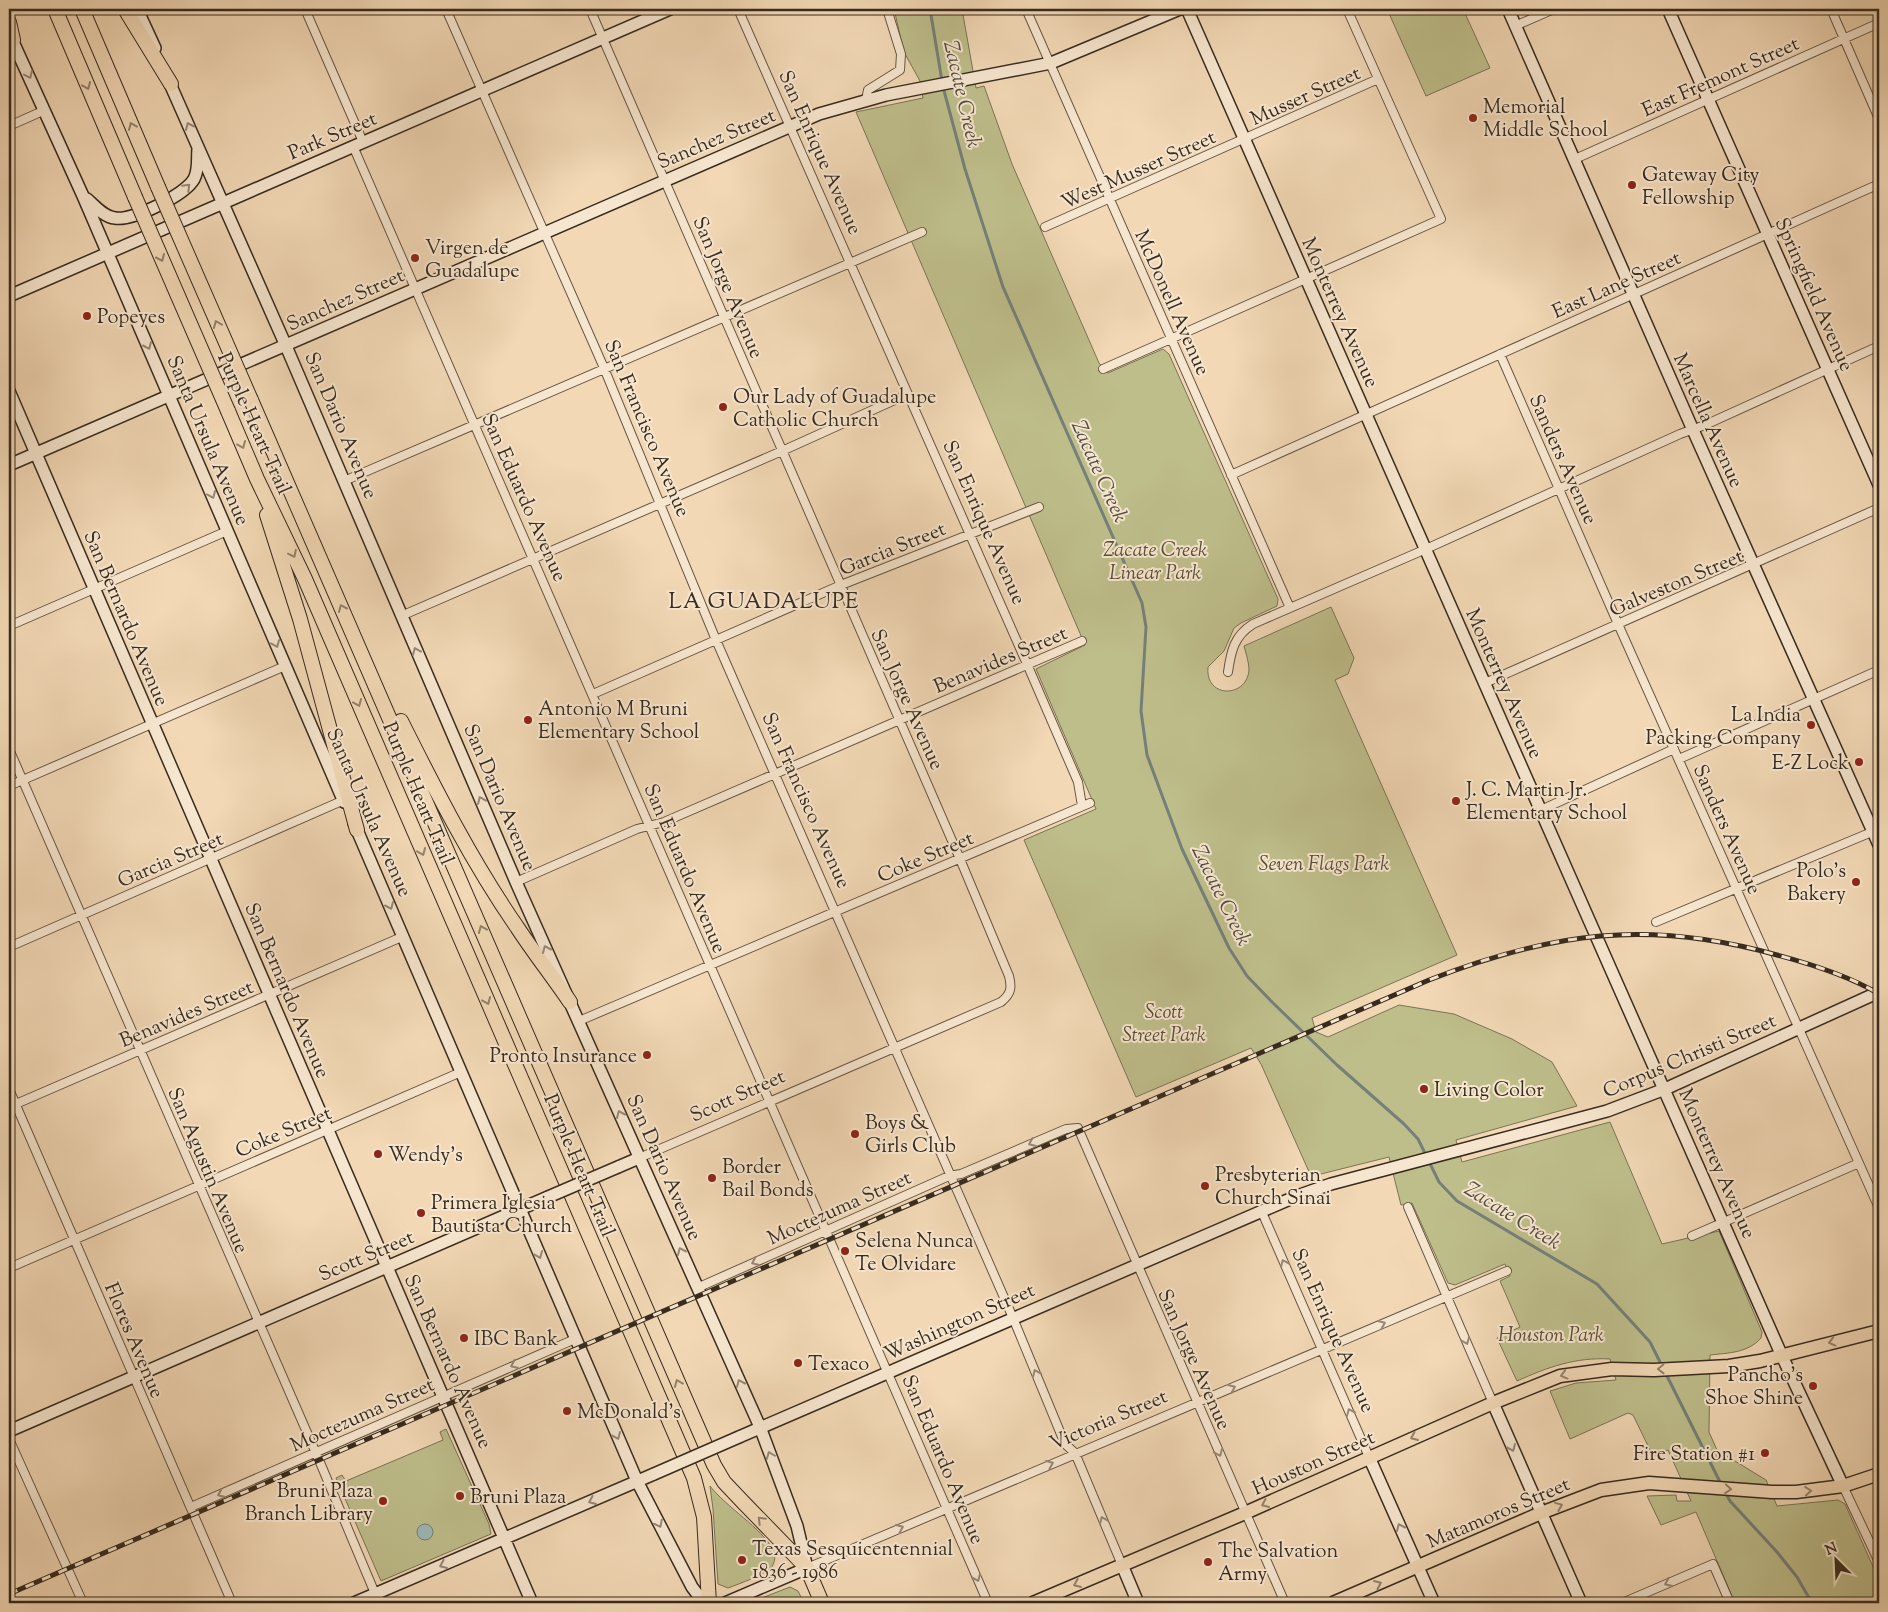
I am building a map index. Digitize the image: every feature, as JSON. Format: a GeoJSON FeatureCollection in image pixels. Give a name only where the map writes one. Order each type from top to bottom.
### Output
{"type":"FeatureCollection","features":[{"type":"Feature","properties":{"kind":"highway","name":"Purple Heart Trail"},"geometry":{"type":"LineString","coordinates":[[55,9],[257,479],[305,579],[694,1478],[704,1517],[709,1603]]}},
{"type":"Feature","properties":{"kind":"highway","name":"Purple Heart Trail"},"geometry":{"type":"LineString","coordinates":[[82,9],[714,1465],[724,1482],[807,1568]]}},
{"type":"Feature","properties":{"kind":"highway"},"geometry":{"type":"LineString","coordinates":[[125,9],[170,84]]}},
{"type":"Feature","properties":{"kind":"highway"},"geometry":{"type":"LineString","coordinates":[[9,22],[11,35]]}},
{"type":"Feature","properties":{"kind":"highway"},"geometry":{"type":"LineString","coordinates":[[257,479],[300,618],[357,830]]}},
{"type":"Feature","properties":{"kind":"highway"},"geometry":{"type":"LineString","coordinates":[[362,653],[480,868],[516,926],[570,1002]]}},
{"type":"Feature","properties":{"kind":"highway","name":"San Dario Avenue"},"geometry":{"type":"LineString","coordinates":[[807,1568],[822,1603]]}},
{"type":"Feature","properties":{"kind":"main road","name":"San Dario Avenue"},"geometry":{"type":"LineString","coordinates":[[137,9],[286,346],[516,882],[760,1428],[797,1526],[807,1568]]}},
{"type":"Feature","properties":{"kind":"main road","name":"Park Street"},"geometry":{"type":"LineString","coordinates":[[9,296],[670,9]]}},
{"type":"Feature","properties":{"kind":"main road","name":"Sanchez Street"},"geometry":{"type":"LineString","coordinates":[[9,465],[819,114],[866,100],[1051,63],[1180,9]]}},
{"type":"Feature","properties":{"kind":"main road","name":"Monterrey Avenue"},"geometry":{"type":"LineString","coordinates":[[1187,9],[1782,1356],[1843,1486]]}},
{"type":"Feature","properties":{"kind":"main road","name":"Marcella Avenue"},"geometry":{"type":"LineString","coordinates":[[1508,9],[1693,430],[1814,699],[1876,830],[1879,845]]}},
{"type":"Feature","properties":{"kind":"main road","name":"Springfield Avenue"},"geometry":{"type":"LineString","coordinates":[[1668,9],[1879,485]]}},
{"type":"Feature","properties":{"kind":"main road","name":"Santa Ursula Avenue"},"geometry":{"type":"LineString","coordinates":[[11,35],[108,253],[285,666],[404,936],[637,1481],[692,1587],[704,1603]]}},
{"type":"Feature","properties":{"kind":"main road"},"geometry":{"type":"LineString","coordinates":[[83,196],[106,216],[123,218],[135,215],[184,190],[197,172],[198,146]]}},
{"type":"Feature","properties":{"kind":"main road","name":"San Bernardo Avenue"},"geometry":{"type":"LineString","coordinates":[[9,391],[532,1603]]}},
{"type":"Feature","properties":{"kind":"main road","name":"Corpus Christi Street"},"geometry":{"type":"LineString","coordinates":[[1392,1168],[1607,1111],[1665,1089],[1879,992]]}},
{"type":"Feature","properties":{"kind":"main road","name":"Scott Street"},"geometry":{"type":"LineString","coordinates":[[9,1431],[639,1158]]}},
{"type":"Feature","properties":{"kind":"main road","name":"Washington Street"},"geometry":{"type":"LineString","coordinates":[[354,1603],[377,1599],[505,1539],[1261,1210],[1330,1184],[1392,1168]]}},
{"type":"Feature","properties":{"kind":"main road","name":"Houston Street"},"geometry":{"type":"LineString","coordinates":[[1033,1603],[1245,1513],[1492,1403],[1560,1376],[1576,1372],[1612,1369],[1710,1367],[1760,1361],[1879,1330]]}},
{"type":"Feature","properties":{"kind":"main road"},"geometry":{"type":"LineString","coordinates":[[1492,1403],[1581,1603]]}},
{"type":"Feature","properties":{"kind":"main road","name":"San Enrique Avenue"},"geometry":{"type":"LineString","coordinates":[[1369,1457],[1434,1603]]}},
{"type":"Feature","properties":{"kind":"main road","name":"Matamoros Street"},"geometry":{"type":"LineString","coordinates":[[1333,1603],[1541,1513],[1584,1496],[1615,1487],[1650,1484],[1772,1492],[1810,1491],[1843,1486],[1879,1474]]}},
{"type":"Feature","properties":{"kind":"main road","name":"San Francisco Avenue"},"geometry":{"type":"LineString","coordinates":[[1122,1565],[1138,1603]]}},
{"type":"Feature","properties":{"kind":"main road","name":"Victoria Street"},"geometry":{"type":"LineString","coordinates":[[725,1603],[807,1568]]}},
{"type":"Feature","properties":{"kind":"street","name":"San Eduardo Avenue"},"geometry":{"type":"LineString","coordinates":[[305,9],[415,288],[889,1372],[988,1603]]}},
{"type":"Feature","properties":{"kind":"street","name":"San Francisco Avenue"},"geometry":{"type":"LineString","coordinates":[[446,9],[604,368],[716,640],[1012,1318],[1065,1444],[1075,1453],[1122,1565]]}},
{"type":"Feature","properties":{"kind":"street","name":"San Jorge Avenue"},"geometry":{"type":"LineString","coordinates":[[590,9],[1010,976],[1010,992]]}},
{"type":"Feature","properties":{"kind":"street","name":"San Enrique Avenue"},"geometry":{"type":"LineString","coordinates":[[738,9],[1027,664],[1086,804]]}},
{"type":"Feature","properties":{"kind":"street"},"geometry":{"type":"LineString","coordinates":[[866,100],[868,90],[900,70],[901,54],[886,9]]}},
{"type":"Feature","properties":{"kind":"street","name":"McDonell Avenue"},"geometry":{"type":"LineString","coordinates":[[1026,9],[1290,608]]}},
{"type":"Feature","properties":{"kind":"street"},"geometry":{"type":"LineString","coordinates":[[1103,369],[1441,219],[1347,9]]}},
{"type":"Feature","properties":{"kind":"street"},"geometry":{"type":"LineString","coordinates":[[1515,26],[1554,9]]}},
{"type":"Feature","properties":{"kind":"street"},"geometry":{"type":"LineString","coordinates":[[1831,9],[1879,119]]}},
{"type":"Feature","properties":{"kind":"street","name":"East Fremont Street"},"geometry":{"type":"LineString","coordinates":[[1574,159],[1879,23]]}},
{"type":"Feature","properties":{"kind":"street","name":"Musser Street"},"geometry":{"type":"LineString","coordinates":[[1244,140],[1378,79]]}},
{"type":"Feature","properties":{"kind":"street"},"geometry":{"type":"LineString","coordinates":[[9,126],[45,110]]}},
{"type":"Feature","properties":{"kind":"street","name":"West Musser Street"},"geometry":{"type":"LineString","coordinates":[[1045,227],[1244,140]]}},
{"type":"Feature","properties":{"kind":"street","name":"East Lane Street"},"geometry":{"type":"LineString","coordinates":[[1231,475],[1879,184]]}},
{"type":"Feature","properties":{"kind":"street"},"geometry":{"type":"LineString","coordinates":[[344,480],[922,232]]}},
{"type":"Feature","properties":{"kind":"street"},"geometry":{"type":"LineString","coordinates":[[1228,672],[1231,651],[1237,637],[1244,630],[1571,482],[1693,430],[1879,346]]}},
{"type":"Feature","properties":{"kind":"street","name":"Sanders Avenue"},"geometry":{"type":"LineString","coordinates":[[1500,354],[1618,624],[1879,1208]]}},
{"type":"Feature","properties":{"kind":"street"},"geometry":{"type":"LineString","coordinates":[[401,616],[782,451],[908,394]]}},
{"type":"Feature","properties":{"kind":"street","name":"Garcia Street"},"geometry":{"type":"LineString","coordinates":[[593,694],[841,585],[1039,507]]}},
{"type":"Feature","properties":{"kind":"street","name":"Galveston Street"},"geometry":{"type":"LineString","coordinates":[[1485,683],[1879,508]]}},
{"type":"Feature","properties":{"kind":"street"},"geometry":{"type":"LineString","coordinates":[[9,626],[228,531]]}},
{"type":"Feature","properties":{"kind":"street","name":"Benavides Street"},"geometry":{"type":"LineString","coordinates":[[516,882],[637,829],[664,822],[1082,641]]}},
{"type":"Feature","properties":{"kind":"street"},"geometry":{"type":"LineString","coordinates":[[9,786],[285,666]]}},
{"type":"Feature","properties":{"kind":"street"},"geometry":{"type":"LineString","coordinates":[[1679,758],[1879,670]]}},
{"type":"Feature","properties":{"kind":"street","name":"San Agustin Avenue"},"geometry":{"type":"LineString","coordinates":[[9,749],[257,1323],[315,1452],[377,1599]]}},
{"type":"Feature","properties":{"kind":"street"},"geometry":{"type":"LineString","coordinates":[[1541,810],[1674,749]]}},
{"type":"Feature","properties":{"kind":"street","name":"Garcia Street"},"geometry":{"type":"LineString","coordinates":[[9,946],[344,800]]}},
{"type":"Feature","properties":{"kind":"street","name":"Coke Street"},"geometry":{"type":"LineString","coordinates":[[579,1020],[1086,804]]}},
{"type":"Feature","properties":{"kind":"street"},"geometry":{"type":"LineString","coordinates":[[1656,922],[1876,830]]}},
{"type":"Feature","properties":{"kind":"street","name":"Benavides Street"},"geometry":{"type":"LineString","coordinates":[[12,1106],[404,936]]}},
{"type":"Feature","properties":{"kind":"street","name":"Scott Street"},"geometry":{"type":"LineString","coordinates":[[639,1158],[1001,1002],[1010,992]]}},
{"type":"Feature","properties":{"kind":"street","name":"Coke Street"},"geometry":{"type":"LineString","coordinates":[[9,1268],[461,1072]]}},
{"type":"Feature","properties":{"kind":"street","name":"Flores Avenue"},"geometry":{"type":"LineString","coordinates":[[9,1089],[12,1106],[74,1240],[232,1603]]}},
{"type":"Feature","properties":{"kind":"street","name":"San Jorge Avenue"},"geometry":{"type":"LineString","coordinates":[[1078,1128],[1196,1403],[1285,1603]]}},
{"type":"Feature","properties":{"kind":"street","name":"Moctezuma Street"},"geometry":{"type":"LineString","coordinates":[[697,1288],[950,1176],[961,1174],[1066,1129],[1078,1128]]}},
{"type":"Feature","properties":{"kind":"street"},"geometry":{"type":"LineString","coordinates":[[1692,1236],[1859,1163]]}},
{"type":"Feature","properties":{"kind":"street"},"geometry":{"type":"LineString","coordinates":[[1408,1206],[1492,1403]]}},
{"type":"Feature","properties":{"kind":"street","name":"San Enrique Avenue"},"geometry":{"type":"LineString","coordinates":[[1261,1210],[1369,1457]]}},
{"type":"Feature","properties":{"kind":"street","name":"Victoria Street"},"geometry":{"type":"LineString","coordinates":[[807,1568],[1507,1271]]}},
{"type":"Feature","properties":{"kind":"street","name":"Moctezuma Street"},"geometry":{"type":"LineString","coordinates":[[191,1507],[575,1338]]}},
{"type":"Feature","properties":{"kind":"street"},"geometry":{"type":"LineString","coordinates":[[9,1439],[83,1603]]}},
{"type":"Feature","properties":{"kind":"street","name":"Monterrey Avenue"},"geometry":{"type":"LineString","coordinates":[[1843,1486],[1879,1562]]}},
{"type":"Feature","properties":{"kind":"street"},"geometry":{"type":"LineString","coordinates":[[1622,1603],[1713,1564],[1730,1603]]}},
{"type":"Feature","properties":{"kind":"green space","name":"Zacate Creek Linear Park"},"geometry":{"type":"Polygon","coordinates":[[[894,9],[962,9],[976,88],[984,86],[1012,164],[1099,363],[1108,373],[1163,349],[1169,354],[1278,599],[1277,606],[1234,628],[1224,651],[1208,667],[1209,677],[1213,685],[1227,691],[1241,686],[1247,679],[1249,670],[1244,646],[1331,607],[1354,658],[1348,674],[1335,680],[1457,955],[1312,1018],[1316,1032],[1328,1037],[1399,1005],[1454,1014],[1512,1039],[1552,1062],[1577,1106],[1456,1140],[1462,1162],[1610,1122],[1662,1244],[1719,1231],[1762,1332],[1761,1338],[1750,1347],[1731,1353],[1710,1355],[1709,1432],[1717,1450],[1766,1480],[1777,1506],[1838,1500],[1845,1504],[1879,1580],[1879,1603],[1735,1603],[1696,1512],[1661,1525],[1647,1496],[1676,1495],[1677,1501],[1691,1501],[1668,1450],[1653,1456],[1633,1415],[1628,1413],[1570,1439],[1550,1391],[1576,1383],[1616,1380],[1610,1359],[1574,1361],[1540,1371],[1517,1381],[1497,1338],[1520,1327],[1500,1281],[1510,1276],[1505,1264],[1455,1285],[1448,1283],[1412,1203],[1401,1205],[1389,1157],[1317,1175],[1310,1174],[1261,1064],[1251,1048],[1136,1097],[1024,840],[1096,809],[1036,669],[1085,645],[856,112],[923,98],[920,81],[904,52],[894,9]]]}},
{"type":"Feature","properties":{"kind":"green space"},"geometry":{"type":"Polygon","coordinates":[[[1387,9],[1463,9],[1490,68],[1426,96],[1387,9]]]}},
{"type":"Feature","properties":{"kind":"green space","name":"Bruni Plaza"},"geometry":{"type":"Polygon","coordinates":[[[446,1429],[489,1524],[491,1534],[381,1581],[336,1478],[342,1475],[346,1481],[443,1440],[440,1432],[446,1429]]]}},
{"type":"Feature","properties":{"kind":"green space"},"geometry":{"type":"Polygon","coordinates":[[[710,1486],[761,1534],[775,1554],[773,1564],[767,1571],[728,1588],[718,1584],[710,1486]]]}},
{"type":"Feature","properties":{"kind":"green space"},"geometry":{"type":"Polygon","coordinates":[[[790,1587],[798,1591],[804,1603],[749,1603],[790,1587]]]}},
{"type":"Feature","properties":{"kind":"water"},"geometry":{"type":"Polygon","coordinates":[[[425,1524],[433,1532],[425,1540],[417,1532],[425,1524]]]}},
{"type":"Feature","properties":{"kind":"waterway","name":"Zacate Creek"},"geometry":{"type":"LineString","coordinates":[[930,9],[942,81]]}},
{"type":"Feature","properties":{"kind":"waterway","name":"Zacate Creek"},"geometry":{"type":"LineString","coordinates":[[943,87],[965,169],[1003,287],[1142,603],[1146,627],[1141,711],[1147,755],[1182,849],[1229,948],[1247,976],[1272,1002],[1418,1139],[1439,1182],[1457,1201],[1597,1284],[1650,1342],[1662,1366]]}},
{"type":"Feature","properties":{"kind":"waterway","name":"Zacate Creek"},"geometry":{"type":"LineString","coordinates":[[1666,1374],[1721,1484]]}},
{"type":"Feature","properties":{"kind":"waterway","name":"Zacate Creek"},"geometry":{"type":"LineString","coordinates":[[1725,1492],[1730,1501],[1777,1552],[1797,1577],[1812,1603]]}},
{"type":"Feature","properties":{"kind":"railway"},"geometry":{"type":"LineString","coordinates":[[9,1594],[1429,980],[1474,964],[1517,951],[1601,936],[1643,934],[1686,937],[1730,944],[1803,962],[1843,976],[1879,994]]}},
{"type":"Feature","properties":{"kind":"place","name":"Memorial Middle School"},"geometry":{"type":"Point","coordinates":[1473,118]}},
{"type":"Feature","properties":{"kind":"place","name":"Gateway City Fellowship"},"geometry":{"type":"Point","coordinates":[1632,185]}},
{"type":"Feature","properties":{"kind":"place","name":"Virgen de Guadalupe"},"geometry":{"type":"Point","coordinates":[415,258]}},
{"type":"Feature","properties":{"kind":"place","name":"Popeyes"},"geometry":{"type":"Point","coordinates":[87,316]}},
{"type":"Feature","properties":{"kind":"place","name":"Our Lady of Guadalupe Catholic Church"},"geometry":{"type":"Point","coordinates":[723,407]}},
{"type":"Feature","properties":{"kind":"place","name":"Antonio M Bruni Elementary School"},"geometry":{"type":"Point","coordinates":[528,720]}},
{"type":"Feature","properties":{"kind":"place","name":"La India Packing Company"},"geometry":{"type":"Point","coordinates":[1811,725]}},
{"type":"Feature","properties":{"kind":"place","name":"E-Z Lock"},"geometry":{"type":"Point","coordinates":[1859,762]}},
{"type":"Feature","properties":{"kind":"place","name":"J. C. Martin Jr. Elementary School"},"geometry":{"type":"Point","coordinates":[1456,801]}},
{"type":"Feature","properties":{"kind":"place","name":"Polo's Bakery"},"geometry":{"type":"Point","coordinates":[1856,882]}},
{"type":"Feature","properties":{"kind":"place","name":"Pronto Insurance"},"geometry":{"type":"Point","coordinates":[647,1055]}},
{"type":"Feature","properties":{"kind":"place","name":"Living Color"},"geometry":{"type":"Point","coordinates":[1424,1089]}},
{"type":"Feature","properties":{"kind":"place","name":"Boys & Girls Club"},"geometry":{"type":"Point","coordinates":[855,1134]}},
{"type":"Feature","properties":{"kind":"place","name":"Wendy's"},"geometry":{"type":"Point","coordinates":[378,1154]}},
{"type":"Feature","properties":{"kind":"place","name":"Border Bail Bonds"},"geometry":{"type":"Point","coordinates":[712,1178]}},
{"type":"Feature","properties":{"kind":"place","name":"Presbyterian Church Sinai"},"geometry":{"type":"Point","coordinates":[1205,1186]}},
{"type":"Feature","properties":{"kind":"place","name":"Primera Iglesia Bautista Church"},"geometry":{"type":"Point","coordinates":[421,1213]}},
{"type":"Feature","properties":{"kind":"place","name":"Selena Nunca Te Olvidare"},"geometry":{"type":"Point","coordinates":[845,1251]}},
{"type":"Feature","properties":{"kind":"place","name":"IBC Bank"},"geometry":{"type":"Point","coordinates":[464,1338]}},
{"type":"Feature","properties":{"kind":"place","name":"Texaco"},"geometry":{"type":"Point","coordinates":[798,1363]}},
{"type":"Feature","properties":{"kind":"place","name":"Pancho's Shoe Shine"},"geometry":{"type":"Point","coordinates":[1813,1386]}},
{"type":"Feature","properties":{"kind":"place","name":"McDonald's"},"geometry":{"type":"Point","coordinates":[567,1411]}},
{"type":"Feature","properties":{"kind":"place","name":"Fire Station #1"},"geometry":{"type":"Point","coordinates":[1765,1453]}},
{"type":"Feature","properties":{"kind":"place","name":"Bruni Plaza"},"geometry":{"type":"Point","coordinates":[460,1496]}},
{"type":"Feature","properties":{"kind":"place","name":"Bruni Plaza Branch Library"},"geometry":{"type":"Point","coordinates":[383,1501]}},
{"type":"Feature","properties":{"kind":"place","name":"Texas Sesquicentennial 1836 - 1986"},"geometry":{"type":"Point","coordinates":[742,1560]}},
{"type":"Feature","properties":{"kind":"place","name":"The Salvation Army"},"geometry":{"type":"Point","coordinates":[1208,1562]}},
{"type":"Feature","properties":{"kind":"district","name":"LA GUADALUPE"},"geometry":{"type":"Point","coordinates":[764,600]}},
{"type":"Feature","properties":{"kind":"park label","name":"Seven Flags Park"},"geometry":{"type":"Point","coordinates":[1324,863]}},
{"type":"Feature","properties":{"kind":"park label","name":"Scott Street Park"},"geometry":{"type":"Point","coordinates":[1164,1022]}},
{"type":"Feature","properties":{"kind":"park label","name":"Houston Park"},"geometry":{"type":"Point","coordinates":[1551,1334]}}]}
